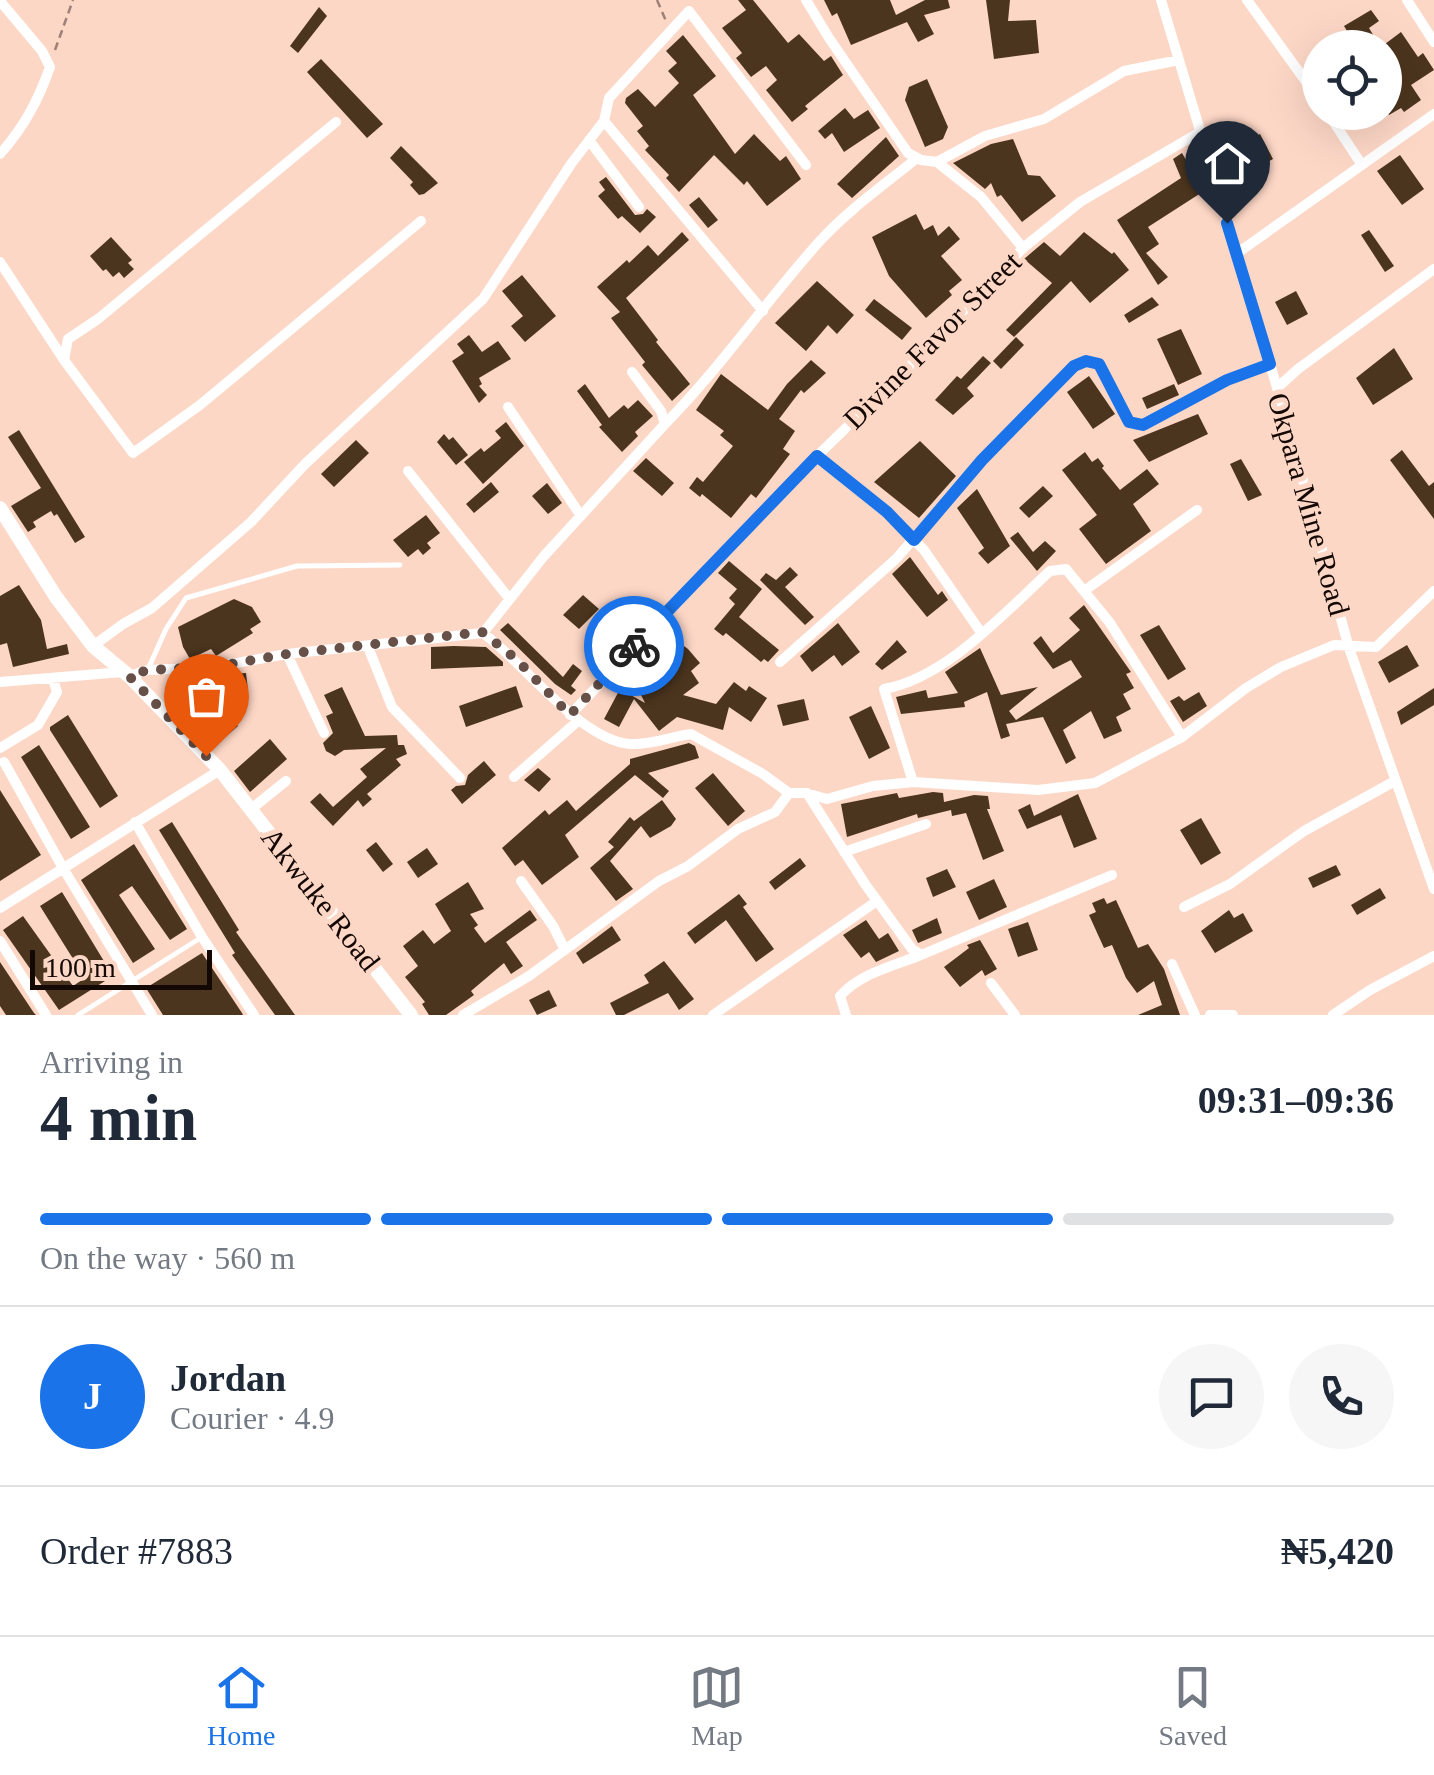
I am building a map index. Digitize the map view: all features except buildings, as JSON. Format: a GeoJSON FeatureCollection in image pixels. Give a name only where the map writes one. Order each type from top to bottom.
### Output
{"type":"FeatureCollection","features":[{"type":"Feature","properties":{"kind":"main road","name":"Akwuke Road"},"geometry":{"type":"LineString","coordinates":[[0,508],[93,646],[126,674],[220,770],[411,1015]]}},
{"type":"Feature","properties":{"kind":"street"},"geometry":{"type":"LineString","coordinates":[[93,646],[152,608],[252,522],[305,464],[483,299],[604,121],[609,98],[620,81],[652,54],[699,0]]}},
{"type":"Feature","properties":{"kind":"street"},"geometry":{"type":"LineString","coordinates":[[806,0],[908,153],[937,162],[981,197],[1023,248]]}},
{"type":"Feature","properties":{"kind":"street","name":"Okpara Mine Road"},"geometry":{"type":"LineString","coordinates":[[1161,0],[1350,648],[1434,889]]}},
{"type":"Feature","properties":{"kind":"street"},"geometry":{"type":"LineString","coordinates":[[1247,0],[1302,77]]}},
{"type":"Feature","properties":{"kind":"street"},"geometry":{"type":"LineString","coordinates":[[1407,0],[1434,42]]}},
{"type":"Feature","properties":{"kind":"street"},"geometry":{"type":"LineString","coordinates":[[0,1],[42,50],[50,67],[39,100],[20,133],[0,154]]}},
{"type":"Feature","properties":{"kind":"street"},"geometry":{"type":"LineString","coordinates":[[689,10],[806,164]]}},
{"type":"Feature","properties":{"kind":"street"},"geometry":{"type":"LineString","coordinates":[[937,162],[986,136],[1044,119],[1124,71],[1179,60]]}},
{"type":"Feature","properties":{"kind":"street"},"geometry":{"type":"LineString","coordinates":[[1236,254],[1434,114]]}},
{"type":"Feature","properties":{"kind":"street"},"geometry":{"type":"LineString","coordinates":[[604,121],[763,311]]}},
{"type":"Feature","properties":{"kind":"street"},"geometry":{"type":"LineString","coordinates":[[64,360],[68,340],[98,320],[336,122]]}},
{"type":"Feature","properties":{"kind":"street"},"geometry":{"type":"LineString","coordinates":[[1339,130],[1362,166]]}},
{"type":"Feature","properties":{"kind":"street","name":"Divine Favor Street"},"geometry":{"type":"LineString","coordinates":[[514,777],[575,718],[817,456],[1023,248],[1080,202],[1200,132]]}},
{"type":"Feature","properties":{"kind":"street"},"geometry":{"type":"LineString","coordinates":[[590,140],[639,207]]}},
{"type":"Feature","properties":{"kind":"street"},"geometry":{"type":"LineString","coordinates":[[0,682],[214,667],[287,654],[482,632],[508,597],[665,424],[842,218],[917,158]]}},
{"type":"Feature","properties":{"kind":"street"},"geometry":{"type":"LineString","coordinates":[[0,262],[64,360],[133,453],[200,404],[421,221]]}},
{"type":"Feature","properties":{"kind":"street"},"geometry":{"type":"LineString","coordinates":[[1277,388],[1298,368],[1434,269]]}},
{"type":"Feature","properties":{"kind":"street"},"geometry":{"type":"LineString","coordinates":[[780,662],[868,586],[914,540],[982,460],[1074,366],[1086,361],[1099,364],[1129,422],[1143,425],[1227,380],[1270,364]]}},
{"type":"Feature","properties":{"kind":"street"},"geometry":{"type":"LineString","coordinates":[[632,372],[661,411],[665,424]]}},
{"type":"Feature","properties":{"kind":"street"},"geometry":{"type":"LineString","coordinates":[[508,407],[582,516]]}},
{"type":"Feature","properties":{"kind":"street"},"geometry":{"type":"LineString","coordinates":[[817,456],[887,512],[914,540],[948,581],[982,634]]}},
{"type":"Feature","properties":{"kind":"street"},"geometry":{"type":"LineString","coordinates":[[408,471],[508,597]]}},
{"type":"Feature","properties":{"kind":"street"},"geometry":{"type":"LineString","coordinates":[[1084,591],[1197,510]]}},
{"type":"Feature","properties":{"kind":"street"},"geometry":{"type":"LineString","coordinates":[[913,782],[884,689],[916,682],[982,634],[1059,567],[1066,568],[1110,622],[1182,737]]}},
{"type":"Feature","properties":{"kind":"street"},"geometry":{"type":"LineString","coordinates":[[482,632],[516,659],[575,718],[625,744],[655,744],[691,734],[790,793],[806,792],[827,799],[873,786],[913,782],[1002,790],[1069,788],[1107,779],[1182,737],[1280,667],[1334,645],[1376,647],[1434,591]]}},
{"type":"Feature","properties":{"kind":"street"},"geometry":{"type":"LineString","coordinates":[[368,647],[392,707],[460,778]]}},
{"type":"Feature","properties":{"kind":"street"},"geometry":{"type":"LineString","coordinates":[[287,654],[324,733]]}},
{"type":"Feature","properties":{"kind":"street"},"geometry":{"type":"LineString","coordinates":[[0,748],[38,725],[57,692],[53,680]]}},
{"type":"Feature","properties":{"kind":"street"},"geometry":{"type":"LineString","coordinates":[[4,762],[152,1015]]}},
{"type":"Feature","properties":{"kind":"street"},"geometry":{"type":"LineString","coordinates":[[0,908],[220,770]]}},
{"type":"Feature","properties":{"kind":"street"},"geometry":{"type":"LineString","coordinates":[[250,810],[286,780]]}},
{"type":"Feature","properties":{"kind":"street"},"geometry":{"type":"LineString","coordinates":[[1184,908],[1230,884],[1304,830],[1395,781]]}},
{"type":"Feature","properties":{"kind":"street"},"geometry":{"type":"LineString","coordinates":[[806,792],[877,901],[920,955]]}},
{"type":"Feature","properties":{"kind":"street"},"geometry":{"type":"LineString","coordinates":[[462,1015],[504,992],[738,829],[774,812],[790,793]]}},
{"type":"Feature","properties":{"kind":"street"},"geometry":{"type":"LineString","coordinates":[[135,822],[202,937],[254,1015]]}},
{"type":"Feature","properties":{"kind":"street"},"geometry":{"type":"LineString","coordinates":[[844,852],[926,824]]}},
{"type":"Feature","properties":{"kind":"street"},"geometry":{"type":"LineString","coordinates":[[846,1015],[840,996],[866,976],[1112,875]]}},
{"type":"Feature","properties":{"kind":"street"},"geometry":{"type":"LineString","coordinates":[[521,881],[566,950]]}},
{"type":"Feature","properties":{"kind":"street"},"geometry":{"type":"LineString","coordinates":[[713,1015],[877,901]]}},
{"type":"Feature","properties":{"kind":"street"},"geometry":{"type":"LineString","coordinates":[[0,941],[46,1015]]}},
{"type":"Feature","properties":{"kind":"street"},"geometry":{"type":"LineString","coordinates":[[1333,1015],[1434,956]]}},
{"type":"Feature","properties":{"kind":"street"},"geometry":{"type":"LineString","coordinates":[[1172,964],[1195,1015]]}},
{"type":"Feature","properties":{"kind":"street"},"geometry":{"type":"LineString","coordinates":[[991,983],[1015,1015]]}},
{"type":"Feature","properties":{"kind":"street"},"geometry":{"type":"LineString","coordinates":[[1210,1015],[1234,1015]]}},
{"type":"Feature","properties":{"kind":"lane"},"geometry":{"type":"LineString","coordinates":[[148,670],[166,629],[186,598],[297,566],[400,565]]}},
{"type":"Feature","properties":{"kind":"lane"},"geometry":{"type":"LineString","coordinates":[[177,586],[186,598]]}},
{"type":"Feature","properties":{"kind":"lane"},"geometry":{"type":"LineString","coordinates":[[78,1015],[202,937]]}},
{"type":"Feature","properties":{"kind":"path"},"geometry":{"type":"LineString","coordinates":[[50,67],[74,0]]}},
{"type":"Feature","properties":{"kind":"path"},"geometry":{"type":"LineString","coordinates":[[657,0],[668,32]]}},
{"type":"Feature","properties":{"kind":"way so far"},"geometry":{"type":"LineString","coordinates":[[206,756],[129,676],[148,670],[214,667],[287,654],[482,632],[516,659],[570,715],[634,646]]}},
{"type":"Feature","properties":{"kind":"route"},"geometry":{"type":"LineString","coordinates":[[634,646],[817,456],[887,512],[914,540],[982,460],[1074,366],[1086,361],[1099,364],[1129,422],[1143,425],[1227,380],[1270,364],[1227,223]]}}]}
